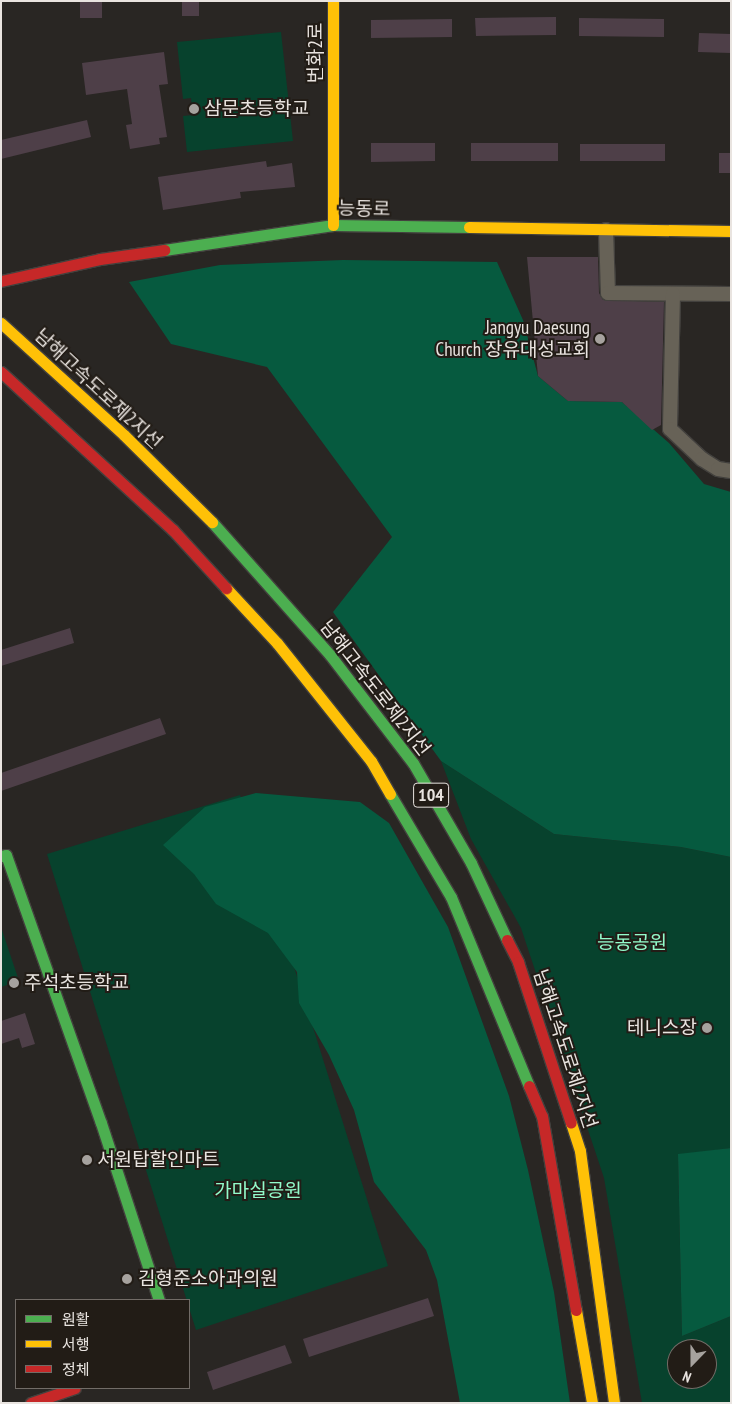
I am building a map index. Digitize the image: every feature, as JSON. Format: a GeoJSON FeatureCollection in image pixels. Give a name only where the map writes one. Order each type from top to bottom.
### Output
{"type":"FeatureCollection","features":[{"type":"Feature","properties":{"kind":"main road","name":"번화2로"},"geometry":{"type":"LineString","coordinates":[[333,1],[333,225]]}},
{"type":"Feature","properties":{"kind":"main road","name":"능동로"},"geometry":{"type":"LineString","coordinates":[[1,281],[100,259],[333,225],[731,232]]}},
{"type":"Feature","properties":{"kind":"main road","name":"남해고속도로제2지선"},"geometry":{"type":"LineString","coordinates":[[1,324],[124,435],[231,541],[324,648],[412,763],[471,863],[518,962],[580,1151],[614,1403]]}},
{"type":"Feature","properties":{"kind":"main road","name":"104"},"geometry":{"type":"LineString","coordinates":[[1,372],[173,530],[277,643],[371,762],[451,897],[542,1116],[592,1403]]}},
{"type":"Feature","properties":{"kind":"main road"},"geometry":{"type":"LineString","coordinates":[[1,856],[6,855],[98,1115],[159,1299]]}},
{"type":"Feature","properties":{"kind":"main road"},"geometry":{"type":"LineString","coordinates":[[31,1403],[72,1389]]}},
{"type":"Feature","properties":{"kind":"street"},"geometry":{"type":"LineString","coordinates":[[606,230],[608,293],[731,294]]}},
{"type":"Feature","properties":{"kind":"street"},"geometry":{"type":"LineString","coordinates":[[672,294],[670,429],[725,470]]}},
{"type":"Feature","properties":{"kind":"green space"},"geometry":{"type":"Polygon","coordinates":[[[281,32],[293,141],[187,152],[183,116],[193,115],[191,98],[183,99],[177,42],[281,32]]]}},
{"type":"Feature","properties":{"kind":"green space"},"geometry":{"type":"Polygon","coordinates":[[[343,260],[497,262],[523,320],[538,376],[568,401],[622,402],[669,443],[704,484],[731,492],[731,857],[681,847],[554,834],[441,761],[333,612],[392,537],[267,367],[171,344],[129,282],[220,265],[343,260]]]}},
{"type":"Feature","properties":{"kind":"green space","name":"능동공원"},"geometry":{"type":"Polygon","coordinates":[[[441,761],[554,834],[681,847],[731,857],[731,1148],[678,1155],[682,1336],[731,1316],[731,1403],[642,1403],[604,1178],[521,928],[471,839],[441,761]]]}},
{"type":"Feature","properties":{"kind":"green space"},"geometry":{"type":"Polygon","coordinates":[[[256,793],[360,802],[389,823],[448,927],[509,1096],[528,1170],[554,1292],[570,1403],[460,1403],[437,1280],[426,1250],[374,1182],[354,1110],[329,1055],[299,1003],[297,972],[268,933],[216,904],[194,874],[163,845],[205,807],[256,793]]]}},
{"type":"Feature","properties":{"kind":"green space","name":"가마실공원"},"geometry":{"type":"Polygon","coordinates":[[[240,795],[388,1266],[196,1330],[190,1311],[190,1299],[186,1299],[47,854],[240,795]]]}},
{"type":"Feature","properties":{"kind":"green space"},"geometry":{"type":"Polygon","coordinates":[[[1,927],[19,981],[1,987],[1,927]]]}},
{"type":"Feature","properties":{"kind":"green space"},"geometry":{"type":"Polygon","coordinates":[[[731,1148],[731,1316],[682,1336],[678,1154],[731,1148]]]}},
{"type":"Feature","properties":{"kind":"building"},"geometry":{"type":"Polygon","coordinates":[[[80,1],[102,1],[102,18],[80,18],[80,1]]]}},
{"type":"Feature","properties":{"kind":"building"},"geometry":{"type":"Polygon","coordinates":[[[182,1],[199,1],[199,16],[182,16],[182,1]]]}},
{"type":"Feature","properties":{"kind":"building"},"geometry":{"type":"Polygon","coordinates":[[[556,17],[556,35],[476,36],[475,18],[556,17]]]}},
{"type":"Feature","properties":{"kind":"building"},"geometry":{"type":"Polygon","coordinates":[[[579,18],[664,19],[664,37],[579,36],[579,18]]]}},
{"type":"Feature","properties":{"kind":"building"},"geometry":{"type":"Polygon","coordinates":[[[452,19],[452,37],[371,38],[371,20],[452,19]]]}},
{"type":"Feature","properties":{"kind":"building"},"geometry":{"type":"Polygon","coordinates":[[[699,33],[731,34],[731,53],[698,52],[699,33]]]}},
{"type":"Feature","properties":{"kind":"building"},"geometry":{"type":"Polygon","coordinates":[[[164,52],[168,84],[159,85],[167,137],[159,138],[160,144],[130,149],[126,125],[132,124],[127,89],[86,95],[82,63],[164,52]]]}},
{"type":"Feature","properties":{"kind":"building"},"geometry":{"type":"Polygon","coordinates":[[[87,120],[91,137],[1,159],[1,140],[87,120]]]}},
{"type":"Feature","properties":{"kind":"building"},"geometry":{"type":"Polygon","coordinates":[[[371,143],[435,143],[435,161],[371,162],[371,143]]]}},
{"type":"Feature","properties":{"kind":"building"},"geometry":{"type":"Polygon","coordinates":[[[471,143],[558,143],[558,161],[471,161],[471,143]]]}},
{"type":"Feature","properties":{"kind":"building"},"geometry":{"type":"Polygon","coordinates":[[[580,144],[665,144],[665,161],[580,161],[580,144]]]}},
{"type":"Feature","properties":{"kind":"building"},"geometry":{"type":"Polygon","coordinates":[[[719,153],[731,153],[731,173],[719,173],[719,153]]]}},
{"type":"Feature","properties":{"kind":"building"},"geometry":{"type":"Polygon","coordinates":[[[266,161],[267,167],[292,163],[295,187],[240,192],[241,198],[163,210],[158,177],[266,161]]]}},
{"type":"Feature","properties":{"kind":"building","name":"Jangyu Daesung Church 장유대성교회"},"geometry":{"type":"Polygon","coordinates":[[[527,257],[598,257],[599,293],[603,300],[664,302],[661,425],[652,430],[622,402],[568,401],[538,376],[527,257]]]}},
{"type":"Feature","properties":{"kind":"building"},"geometry":{"type":"Polygon","coordinates":[[[70,628],[74,643],[1,666],[1,650],[70,628]]]}},
{"type":"Feature","properties":{"kind":"building"},"geometry":{"type":"Polygon","coordinates":[[[160,718],[166,734],[1,791],[1,773],[160,718]]]}},
{"type":"Feature","properties":{"kind":"building"},"geometry":{"type":"Polygon","coordinates":[[[25,1013],[35,1044],[22,1048],[19,1038],[1,1044],[1,1021],[25,1013]]]}},
{"type":"Feature","properties":{"kind":"building"},"geometry":{"type":"Polygon","coordinates":[[[428,1298],[434,1316],[309,1357],[303,1339],[428,1298]]]}},
{"type":"Feature","properties":{"kind":"building"},"geometry":{"type":"Polygon","coordinates":[[[285,1345],[292,1363],[213,1390],[207,1372],[285,1345]]]}},
{"type":"Feature","properties":{"kind":"traffic: fast"},"geometry":{"type":"LineString","coordinates":[[164,250],[333,225],[469,227]]}},
{"type":"Feature","properties":{"kind":"traffic: fast"},"geometry":{"type":"LineString","coordinates":[[212,522],[330,655],[413,763],[471,863],[507,940]]}},
{"type":"Feature","properties":{"kind":"traffic: fast"},"geometry":{"type":"LineString","coordinates":[[390,794],[451,897],[529,1086]]}},
{"type":"Feature","properties":{"kind":"traffic: fast"},"geometry":{"type":"LineString","coordinates":[[1,856],[6,855],[101,1123],[159,1299]]}},
{"type":"Feature","properties":{"kind":"traffic: slow"},"geometry":{"type":"LineString","coordinates":[[333,1],[333,225]]}},
{"type":"Feature","properties":{"kind":"traffic: slow"},"geometry":{"type":"LineString","coordinates":[[469,227],[731,231]]}},
{"type":"Feature","properties":{"kind":"traffic: slow"},"geometry":{"type":"LineString","coordinates":[[1,323],[124,435],[212,522]]}},
{"type":"Feature","properties":{"kind":"traffic: slow"},"geometry":{"type":"LineString","coordinates":[[226,588],[277,643],[371,761],[390,794]]}},
{"type":"Feature","properties":{"kind":"traffic: slow"},"geometry":{"type":"LineString","coordinates":[[571,1123],[580,1151],[614,1403]]}},
{"type":"Feature","properties":{"kind":"traffic: slow"},"geometry":{"type":"LineString","coordinates":[[576,1310],[592,1403]]}},
{"type":"Feature","properties":{"kind":"traffic: jam"},"geometry":{"type":"LineString","coordinates":[[1,281],[100,259],[164,250]]}},
{"type":"Feature","properties":{"kind":"traffic: jam"},"geometry":{"type":"LineString","coordinates":[[1,372],[173,530],[226,588]]}},
{"type":"Feature","properties":{"kind":"traffic: jam"},"geometry":{"type":"LineString","coordinates":[[507,940],[518,962],[571,1123]]}},
{"type":"Feature","properties":{"kind":"traffic: jam"},"geometry":{"type":"LineString","coordinates":[[529,1086],[542,1116],[576,1310]]}},
{"type":"Feature","properties":{"kind":"traffic: jam"},"geometry":{"type":"LineString","coordinates":[[31,1403],[72,1389]]}},
{"type":"Feature","properties":{"kind":"place","name":"삼문초등학교"},"geometry":{"type":"Point","coordinates":[194,109]}},
{"type":"Feature","properties":{"kind":"place","name":"Jangyu Daesung Church 장유대성교회"},"geometry":{"type":"Point","coordinates":[600,339]}},
{"type":"Feature","properties":{"kind":"place","name":"주석초등학교"},"geometry":{"type":"Point","coordinates":[14,983]}},
{"type":"Feature","properties":{"kind":"place","name":"테니스장"},"geometry":{"type":"Point","coordinates":[707,1028]}},
{"type":"Feature","properties":{"kind":"place","name":"서원탑할인마트"},"geometry":{"type":"Point","coordinates":[87,1160]}},
{"type":"Feature","properties":{"kind":"place","name":"김형준소아과의원"},"geometry":{"type":"Point","coordinates":[127,1279]}}]}
